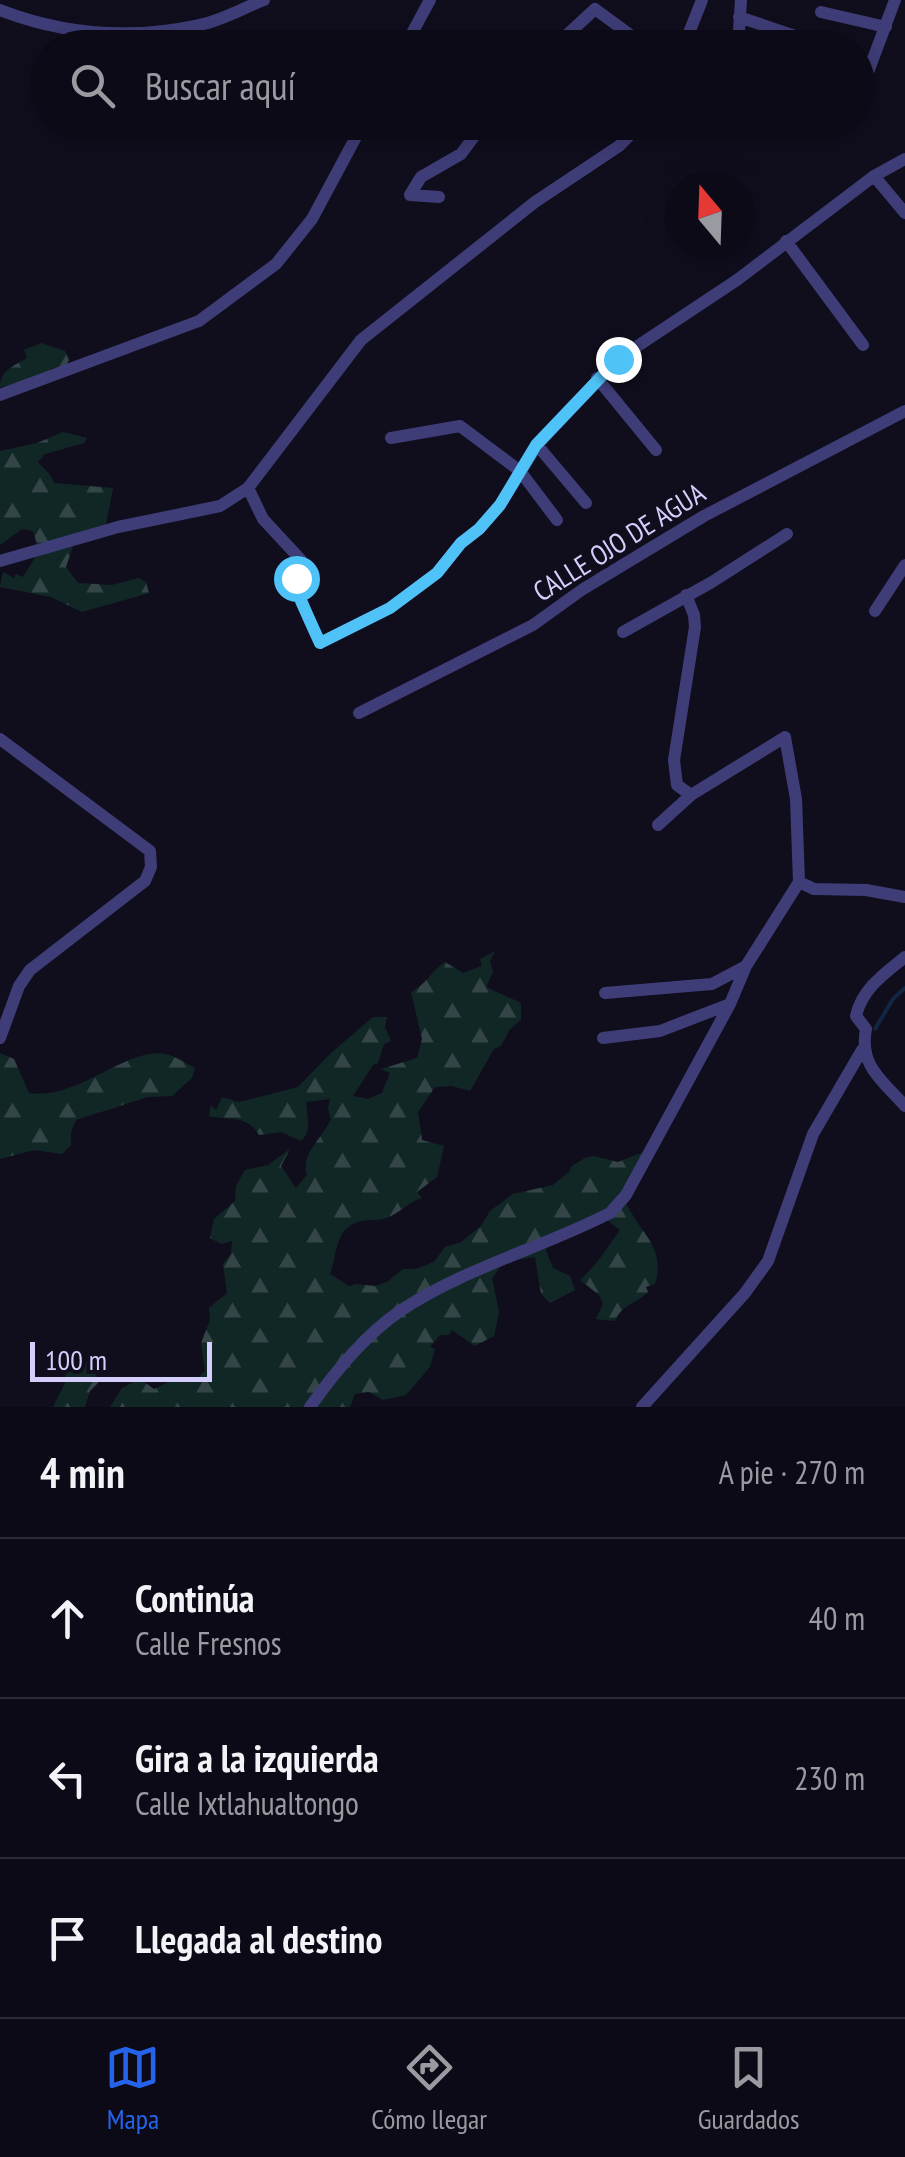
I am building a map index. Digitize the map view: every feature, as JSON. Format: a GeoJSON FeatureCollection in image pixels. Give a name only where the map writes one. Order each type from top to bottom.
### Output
{"type":"FeatureCollection","features":[{"type":"Feature","properties":{"kind":"street"},"geometry":{"type":"LineString","coordinates":[[166,30],[202,25],[264,0]]}},
{"type":"Feature","properties":{"kind":"street"},"geometry":{"type":"LineString","coordinates":[[414,30],[430,0]]}},
{"type":"Feature","properties":{"kind":"street"},"geometry":{"type":"LineString","coordinates":[[690,30],[702,0]]}},
{"type":"Feature","properties":{"kind":"street"},"geometry":{"type":"LineString","coordinates":[[740,0],[739,24],[764,30]]}},
{"type":"Feature","properties":{"kind":"street"},"geometry":{"type":"LineString","coordinates":[[875,55],[895,0]]}},
{"type":"Feature","properties":{"kind":"street"},"geometry":{"type":"LineString","coordinates":[[572,30],[595,9],[624,30]]}},
{"type":"Feature","properties":{"kind":"street"},"geometry":{"type":"LineString","coordinates":[[0,10],[42,26],[82,30]]}},
{"type":"Feature","properties":{"kind":"street"},"geometry":{"type":"LineString","coordinates":[[821,12],[886,27]]}},
{"type":"Feature","properties":{"kind":"street"},"geometry":{"type":"LineString","coordinates":[[0,395],[199,321],[276,264],[312,219],[354,140]]}},
{"type":"Feature","properties":{"kind":"street"},"geometry":{"type":"LineString","coordinates":[[438,197],[410,195],[420,177],[461,154],[472,140]]}},
{"type":"Feature","properties":{"kind":"street"},"geometry":{"type":"LineString","coordinates":[[0,560],[118,527],[220,506],[248,488],[361,340],[534,202],[625,140]]}},
{"type":"Feature","properties":{"kind":"street"},"geometry":{"type":"LineString","coordinates":[[248,488],[262,519],[300,560],[296,578],[301,601],[320,643],[390,608],[437,573],[461,543],[479,529],[500,505],[536,445],[597,378],[636,345],[737,280],[874,176],[905,158]]}},
{"type":"Feature","properties":{"kind":"street"},"geometry":{"type":"LineString","coordinates":[[874,176],[905,212]]}},
{"type":"Feature","properties":{"kind":"street"},"geometry":{"type":"LineString","coordinates":[[786,241],[862,345]]}},
{"type":"Feature","properties":{"kind":"street"},"geometry":{"type":"LineString","coordinates":[[597,378],[656,450]]}},
{"type":"Feature","properties":{"kind":"street","name":"CALLE OJO DE AGUA"},"geometry":{"type":"LineString","coordinates":[[359,713],[534,625],[582,589],[704,516],[905,411]]}},
{"type":"Feature","properties":{"kind":"street"},"geometry":{"type":"LineString","coordinates":[[391,438],[460,426],[520,470],[557,520]]}},
{"type":"Feature","properties":{"kind":"street"},"geometry":{"type":"LineString","coordinates":[[536,445],[586,504]]}},
{"type":"Feature","properties":{"kind":"street"},"geometry":{"type":"LineString","coordinates":[[623,632],[788,534]]}},
{"type":"Feature","properties":{"kind":"street"},"geometry":{"type":"LineString","coordinates":[[875,611],[905,564]]}},
{"type":"Feature","properties":{"kind":"street"},"geometry":{"type":"LineString","coordinates":[[686,595],[695,627],[674,760],[677,785],[690,795]]}},
{"type":"Feature","properties":{"kind":"street"},"geometry":{"type":"LineString","coordinates":[[310,1407],[339,1367],[396,1313],[440,1287],[610,1213],[626,1195],[730,1004],[746,966],[799,882],[796,799],[785,737],[690,795],[658,825]]}},
{"type":"Feature","properties":{"kind":"street"},"geometry":{"type":"LineString","coordinates":[[0,738],[150,850],[151,867],[145,881],[30,970],[19,986],[0,1038]]}},
{"type":"Feature","properties":{"kind":"street"},"geometry":{"type":"LineString","coordinates":[[799,882],[814,889],[866,890],[905,897]]}},
{"type":"Feature","properties":{"kind":"street"},"geometry":{"type":"LineString","coordinates":[[642,1407],[745,1293],[768,1261],[813,1134],[862,1050],[866,1029],[856,1016],[858,1004],[874,982],[905,957]]}},
{"type":"Feature","properties":{"kind":"street"},"geometry":{"type":"LineString","coordinates":[[605,993],[712,984],[746,966]]}},
{"type":"Feature","properties":{"kind":"street"},"geometry":{"type":"LineString","coordinates":[[603,1038],[660,1032],[730,1004]]}},
{"type":"Feature","properties":{"kind":"street"},"geometry":{"type":"LineString","coordinates":[[862,1050],[872,1069],[905,1106]]}},
{"type":"Feature","properties":{"kind":"green space"},"geometry":{"type":"Polygon","coordinates":[[[41,343],[65,351],[69,360],[65,368],[53,368],[32,382],[0,387],[5,372],[27,358],[24,350],[41,343]]]}},
{"type":"Feature","properties":{"kind":"green space"},"geometry":{"type":"Polygon","coordinates":[[[63,432],[87,438],[84,443],[45,454],[38,462],[54,483],[113,488],[105,529],[74,543],[66,567],[78,583],[112,585],[138,578],[146,582],[149,593],[82,612],[51,597],[0,587],[3,572],[14,578],[16,574],[23,577],[39,551],[33,531],[22,529],[0,545],[0,451],[37,443],[63,432]]]}},
{"type":"Feature","properties":{"kind":"green space"},"geometry":{"type":"Polygon","coordinates":[[[495,951],[490,961],[493,972],[486,987],[521,1003],[521,1020],[510,1029],[501,1046],[494,1049],[470,1091],[435,1087],[418,1112],[422,1140],[444,1146],[437,1177],[417,1192],[422,1198],[395,1214],[361,1221],[346,1229],[338,1242],[330,1274],[349,1286],[387,1282],[403,1269],[434,1262],[445,1247],[461,1242],[481,1226],[490,1211],[513,1194],[553,1185],[585,1158],[594,1156],[618,1162],[644,1152],[623,1195],[654,1248],[658,1270],[655,1284],[646,1287],[648,1292],[625,1308],[615,1321],[596,1319],[603,1304],[599,1295],[580,1280],[620,1230],[607,1220],[591,1216],[548,1238],[546,1251],[553,1268],[570,1276],[575,1290],[550,1303],[541,1294],[535,1257],[504,1262],[492,1278],[499,1312],[494,1336],[475,1346],[452,1330],[449,1335],[440,1335],[430,1347],[435,1349],[430,1367],[406,1395],[383,1400],[369,1392],[355,1394],[350,1407],[110,1407],[122,1388],[140,1379],[154,1389],[179,1377],[197,1379],[205,1371],[201,1343],[210,1320],[209,1308],[227,1293],[223,1264],[231,1254],[232,1241],[221,1244],[210,1238],[214,1219],[235,1201],[236,1186],[245,1170],[268,1165],[290,1149],[281,1166],[296,1188],[307,1175],[309,1153],[331,1119],[330,1099],[306,1102],[308,1128],[301,1141],[281,1132],[259,1135],[243,1121],[209,1116],[211,1105],[216,1110],[222,1097],[239,1102],[298,1087],[373,1017],[387,1017],[385,1027],[391,1041],[384,1044],[378,1063],[353,1096],[368,1099],[382,1093],[390,1073],[381,1069],[417,1058],[422,1039],[411,992],[445,962],[463,973],[482,966],[480,959],[495,951]]]}},
{"type":"Feature","properties":{"kind":"green space"},"geometry":{"type":"Polygon","coordinates":[[[0,1053],[14,1059],[29,1093],[65,1089],[150,1054],[170,1055],[195,1068],[192,1078],[172,1096],[148,1097],[76,1120],[71,1145],[62,1154],[34,1150],[0,1159],[0,1053]]]}},
{"type":"Feature","properties":{"kind":"green space"},"geometry":{"type":"Polygon","coordinates":[[[78,1362],[90,1362],[99,1382],[90,1391],[85,1407],[53,1407],[65,1383],[66,1370],[78,1362]]]}},
{"type":"Feature","properties":{"kind":"waterway"},"geometry":{"type":"LineString","coordinates":[[875,1029],[893,999],[905,988]]}},
{"type":"Feature","properties":{"kind":"route"},"geometry":{"type":"LineString","coordinates":[[296,578],[301,601],[320,643],[410,596],[479,529],[500,505],[536,445],[618,359]]}}]}
